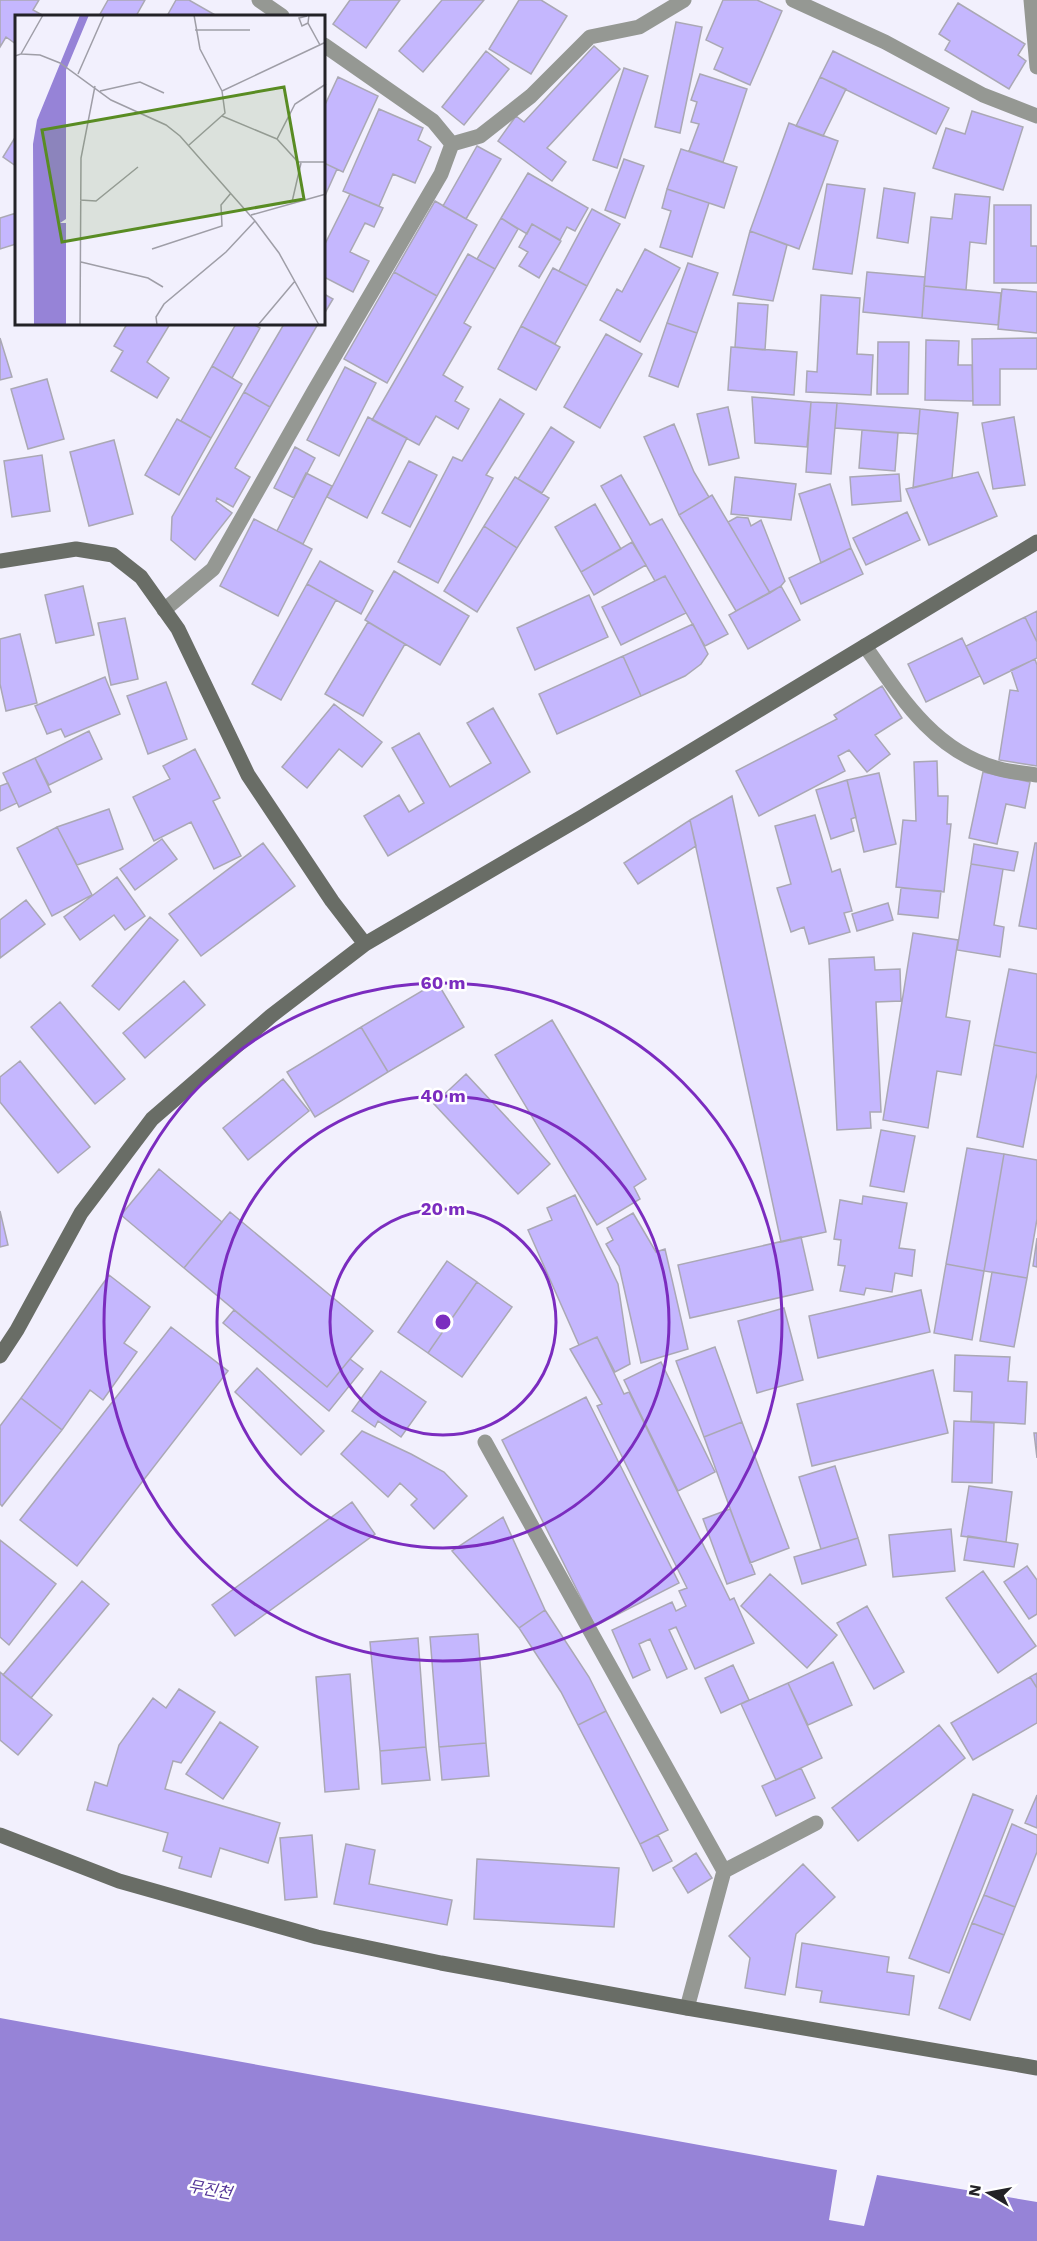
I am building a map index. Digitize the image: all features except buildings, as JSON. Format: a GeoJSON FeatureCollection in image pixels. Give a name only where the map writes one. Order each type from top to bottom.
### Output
{"type":"FeatureCollection","features":[{"type":"Feature","properties":{"kind":"street"},"geometry":{"type":"LineString","coordinates":[[258,0],[280,15]]}},
{"type":"Feature","properties":{"kind":"street"},"geometry":{"type":"LineString","coordinates":[[452,144],[480,136],[522,103],[590,37],[639,27],[684,0]]}},
{"type":"Feature","properties":{"kind":"street"},"geometry":{"type":"LineString","coordinates":[[793,0],[885,42],[983,95],[1037,116]]}},
{"type":"Feature","properties":{"kind":"street"},"geometry":{"type":"LineString","coordinates":[[1031,0],[1037,67]]}},
{"type":"Feature","properties":{"kind":"street"},"geometry":{"type":"LineString","coordinates":[[326,46],[433,121],[452,144]]}},
{"type":"Feature","properties":{"kind":"street"},"geometry":{"type":"LineString","coordinates":[[164,610],[213,569],[441,174],[452,144]]}},
{"type":"Feature","properties":{"kind":"street"},"geometry":{"type":"LineString","coordinates":[[0,1356],[17,1330],[81,1213],[152,1119],[271,1016],[365,944],[582,817],[1037,542]]}},
{"type":"Feature","properties":{"kind":"street"},"geometry":{"type":"LineString","coordinates":[[0,561],[76,549],[113,555],[141,577],[178,629],[248,775],[332,901],[365,944]]}},
{"type":"Feature","properties":{"kind":"street"},"geometry":{"type":"LineString","coordinates":[[865,646],[904,702],[934,735],[958,751],[995,768],[1037,775]]}},
{"type":"Feature","properties":{"kind":"street"},"geometry":{"type":"LineString","coordinates":[[485,1442],[724,1871],[687,2008]]}},
{"type":"Feature","properties":{"kind":"street"},"geometry":{"type":"LineString","coordinates":[[724,1871],[816,1823]]}},
{"type":"Feature","properties":{"kind":"street"},"geometry":{"type":"LineString","coordinates":[[0,1835],[119,1881],[317,1937],[441,1963],[687,2008],[1037,2068]]}},
{"type":"Feature","properties":{"kind":"water","name":"무진천"},"geometry":{"type":"Polygon","coordinates":[[[0,2018],[837,2170],[829,2220],[864,2226],[877,2175],[1037,2202],[1037,2241],[0,2241],[0,2018]]]}}]}
